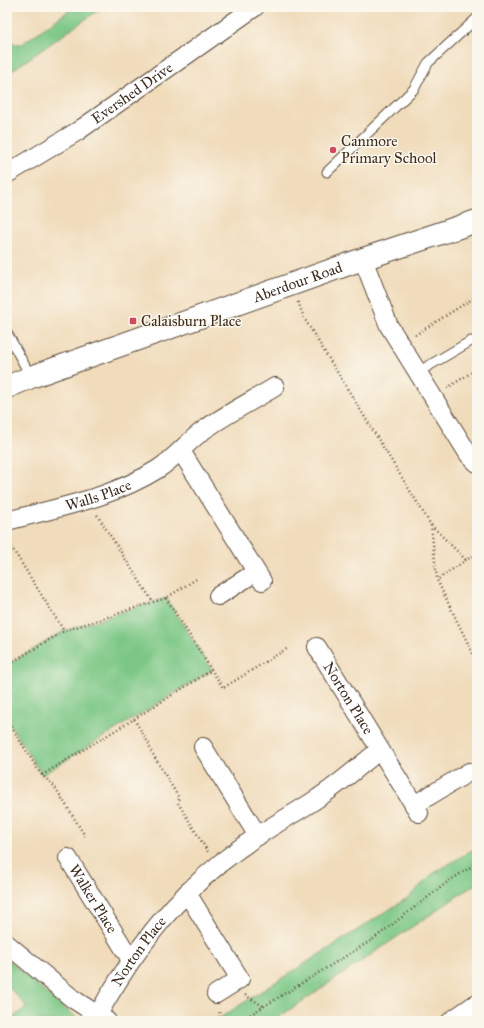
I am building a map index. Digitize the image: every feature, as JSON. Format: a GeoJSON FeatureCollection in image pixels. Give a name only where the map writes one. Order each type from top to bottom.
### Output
{"type":"FeatureCollection","features":[{"type":"Feature","properties":{"kind":"main road","name":"Aberdour Road"},"geometry":{"type":"LineString","coordinates":[[7,387],[31,377],[363,259],[477,221]]}},
{"type":"Feature","properties":{"kind":"street","name":"Evershed Drive"},"geometry":{"type":"LineString","coordinates":[[7,174],[78,131],[255,7]]}},
{"type":"Feature","properties":{"kind":"street"},"geometry":{"type":"LineString","coordinates":[[363,259],[389,326],[469,455],[477,463]]}},
{"type":"Feature","properties":{"kind":"street","name":"Walls Place"},"geometry":{"type":"LineString","coordinates":[[7,521],[68,506],[118,488],[159,468],[181,451],[204,430],[275,387]]}},
{"type":"Feature","properties":{"kind":"street"},"geometry":{"type":"LineString","coordinates":[[181,451],[259,577],[218,596]]}},
{"type":"Feature","properties":{"kind":"street","name":"Norton Place"},"geometry":{"type":"LineString","coordinates":[[317,646],[417,809],[469,772]]}},
{"type":"Feature","properties":{"kind":"street"},"geometry":{"type":"LineString","coordinates":[[203,747],[258,836]]}},
{"type":"Feature","properties":{"kind":"street","name":"Norton Place"},"geometry":{"type":"LineString","coordinates":[[102,1018],[115,984],[131,960],[148,937],[187,893],[217,866],[258,836],[319,798],[380,750]]}},
{"type":"Feature","properties":{"kind":"street","name":"Walker Place"},"geometry":{"type":"LineString","coordinates":[[68,858],[131,960]]}},
{"type":"Feature","properties":{"kind":"street"},"geometry":{"type":"LineString","coordinates":[[187,893],[240,979],[216,994]]}},
{"type":"Feature","properties":{"kind":"street"},"geometry":{"type":"LineString","coordinates":[[7,944],[55,985],[102,1018]]}},
{"type":"Feature","properties":{"kind":"street"},"geometry":{"type":"LineString","coordinates":[[451,1021],[477,1003]]}},
{"type":"Feature","properties":{"kind":"lane"},"geometry":{"type":"LineString","coordinates":[[326,172],[414,89],[428,63],[477,18]]}},
{"type":"Feature","properties":{"kind":"lane"},"geometry":{"type":"LineString","coordinates":[[7,333],[31,377]]}},
{"type":"Feature","properties":{"kind":"lane"},"geometry":{"type":"LineString","coordinates":[[418,372],[471,341]]}},
{"type":"Feature","properties":{"kind":"path"},"geometry":{"type":"LineString","coordinates":[[400,343],[477,296]]}},
{"type":"Feature","properties":{"kind":"path"},"geometry":{"type":"LineString","coordinates":[[297,300],[304,318],[431,525],[466,560]]}},
{"type":"Feature","properties":{"kind":"path"},"geometry":{"type":"LineString","coordinates":[[433,396],[477,370]]}},
{"type":"Feature","properties":{"kind":"path"},"geometry":{"type":"LineString","coordinates":[[94,511],[153,602]]}},
{"type":"Feature","properties":{"kind":"path"},"geometry":{"type":"LineString","coordinates":[[431,525],[436,580],[477,662]]}},
{"type":"Feature","properties":{"kind":"path"},"geometry":{"type":"LineString","coordinates":[[7,540],[64,631]]}},
{"type":"Feature","properties":{"kind":"path"},"geometry":{"type":"LineString","coordinates":[[436,580],[477,554]]}},
{"type":"Feature","properties":{"kind":"path"},"geometry":{"type":"LineString","coordinates":[[7,666],[64,631],[166,598],[198,578]]}},
{"type":"Feature","properties":{"kind":"path"},"geometry":{"type":"LineString","coordinates":[[166,598],[223,688],[288,648]]}},
{"type":"Feature","properties":{"kind":"path"},"geometry":{"type":"LineString","coordinates":[[42,776],[212,670]]}},
{"type":"Feature","properties":{"kind":"path"},"geometry":{"type":"LineString","coordinates":[[134,719],[179,798],[178,803],[208,853]]}},
{"type":"Feature","properties":{"kind":"path"},"geometry":{"type":"LineString","coordinates":[[7,720],[42,776],[55,786],[85,836]]}},
{"type":"Feature","properties":{"kind":"path"},"geometry":{"type":"LineString","coordinates":[[240,1021],[372,940],[449,881],[477,863]]}},
{"type":"Feature","properties":{"kind":"green space"},"geometry":{"type":"Polygon","coordinates":[[[74,7],[103,7],[7,74],[7,44],[22,44],[74,7]]]}},
{"type":"Feature","properties":{"kind":"green space"},"geometry":{"type":"Polygon","coordinates":[[[166,598],[212,670],[42,775],[7,720],[7,665],[64,631],[166,598]]]}},
{"type":"Feature","properties":{"kind":"green space"},"geometry":{"type":"Polygon","coordinates":[[[477,847],[477,883],[273,1021],[215,1021],[409,897],[431,875],[477,847]]]}},
{"type":"Feature","properties":{"kind":"green space"},"geometry":{"type":"Polygon","coordinates":[[[7,959],[81,1021],[8,1021],[27,1007],[7,985],[7,959]]]}},
{"type":"Feature","properties":{"kind":"place","name":"Canmore Primary School"},"geometry":{"type":"Point","coordinates":[333,150]}},
{"type":"Feature","properties":{"kind":"place","name":"Calaisburn Place"},"geometry":{"type":"Point","coordinates":[133,321]}}]}
